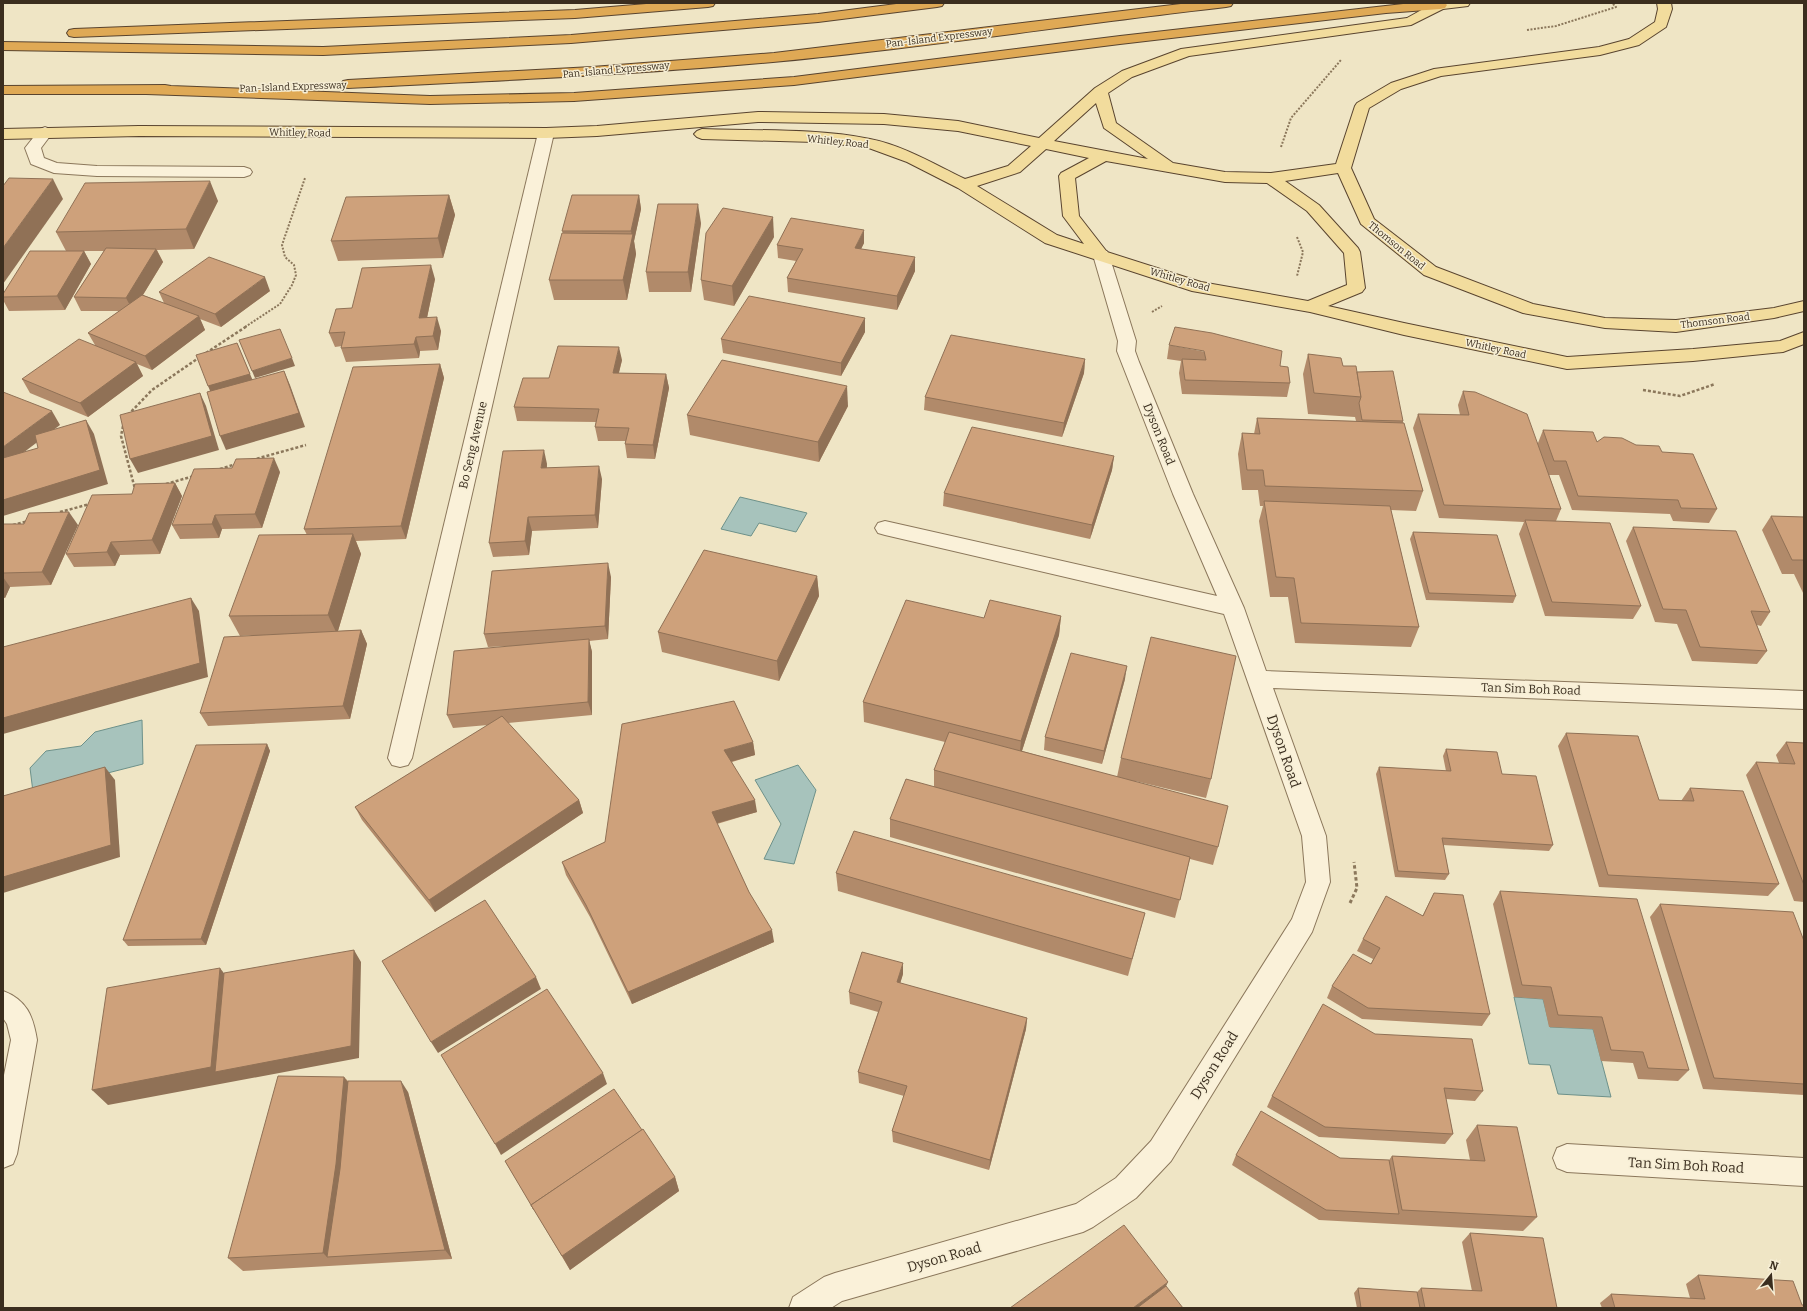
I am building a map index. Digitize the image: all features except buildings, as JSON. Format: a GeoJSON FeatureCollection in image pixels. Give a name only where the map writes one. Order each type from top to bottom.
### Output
{"type":"FeatureCollection","features":[{"type":"Feature","properties":{"kind":"highway"},"geometry":{"type":"LineString","coordinates":[[423,19],[542,3]]}},
{"type":"Feature","properties":{"kind":"highway"},"geometry":{"type":"LineString","coordinates":[[3,40],[66,33],[575,14],[708,3]]}},
{"type":"Feature","properties":{"kind":"highway"},"geometry":{"type":"LineString","coordinates":[[3,46],[331,51],[571,39],[818,18],[937,3]]}},
{"type":"Feature","properties":{"kind":"highway","name":"Pan-Island Expressway"},"geometry":{"type":"LineString","coordinates":[[3,90],[150,90],[311,86],[575,73],[834,51],[1108,16],[1226,3]]}},
{"type":"Feature","properties":{"kind":"highway"},"geometry":{"type":"LineString","coordinates":[[150,90],[430,100],[574,97],[794,81],[1120,40],[1386,9],[1440,5]]}},
{"type":"Feature","properties":{"kind":"main road"},"geometry":{"type":"LineString","coordinates":[[964,185],[1014,169],[1100,91],[1127,74],[1186,52],[1383,26],[1411,21],[1440,5],[1463,3]]}},
{"type":"Feature","properties":{"kind":"main road"},"geometry":{"type":"LineString","coordinates":[[1271,178],[1343,168],[1362,106],[1396,86],[1439,72],[1600,51],[1634,42],[1661,24],[1666,9],[1664,3]]}},
{"type":"Feature","properties":{"kind":"main road"},"geometry":{"type":"LineString","coordinates":[[1100,91],[1109,125],[1174,170]]}},
{"type":"Feature","properties":{"kind":"main road","name":"Whitley Road"},"geometry":{"type":"LineString","coordinates":[[3,134],[45,132],[546,133],[597,131],[758,117],[884,119],[958,126],[1043,142],[1174,170],[1225,177],[1271,178]]}},
{"type":"Feature","properties":{"kind":"main road","name":"Whitley Road"},"geometry":{"type":"LineString","coordinates":[[597,131],[815,137],[869,143],[913,160],[964,185],[1051,238],[1198,287],[1310,307],[1404,329],[1567,363],[1693,355],[1774,313]]}},
{"type":"Feature","properties":{"kind":"main road"},"geometry":{"type":"LineString","coordinates":[[1101,255],[1071,216],[1067,176],[1104,156]]}},
{"type":"Feature","properties":{"kind":"main road","name":"Thomson Road"},"geometry":{"type":"LineString","coordinates":[[1343,168],[1367,221],[1430,271],[1529,309],[1605,323],[1676,326],[1774,313],[1804,306]]}},
{"type":"Feature","properties":{"kind":"main road"},"geometry":{"type":"LineString","coordinates":[[1271,178],[1313,208],[1352,252],[1356,288],[1310,307]]}},
{"type":"Feature","properties":{"kind":"main road"},"geometry":{"type":"LineString","coordinates":[[1693,355],[1783,346],[1804,338]]}},
{"type":"Feature","properties":{"kind":"street"},"geometry":{"type":"LineString","coordinates":[[45,132],[33,148],[37,161],[54,168],[97,171],[244,172]]}},
{"type":"Feature","properties":{"kind":"street","name":"Bo Seng Avenue"},"geometry":{"type":"LineString","coordinates":[[400,758],[546,133]]}},
{"type":"Feature","properties":{"kind":"street","name":"Dyson Road"},"geometry":{"type":"LineString","coordinates":[[804,1308],[835,1288],[1083,1218],[1126,1188],[1161,1151],[1303,924],[1318,882],[1314,836],[1233,608],[1183,494],[1130,362],[1126,351],[1127,341],[1101,255]]}},
{"type":"Feature","properties":{"kind":"street"},"geometry":{"type":"LineString","coordinates":[[884,528],[1233,608]]}},
{"type":"Feature","properties":{"kind":"street","name":"Tan Sim Boh Road"},"geometry":{"type":"LineString","coordinates":[[1258,679],[1804,700]]}},
{"type":"Feature","properties":{"kind":"street"},"geometry":{"type":"LineString","coordinates":[[3,1003],[11,1006],[21,1021],[24,1040],[3,1154]]}},
{"type":"Feature","properties":{"kind":"street","name":"Tan Sim Boh Road"},"geometry":{"type":"LineString","coordinates":[[1568,1158],[1804,1172]]}},
{"type":"Feature","properties":{"kind":"path"},"geometry":{"type":"LineString","coordinates":[[1525,31],[1556,26],[1616,6],[1612,3]]}},
{"type":"Feature","properties":{"kind":"path"},"geometry":{"type":"LineString","coordinates":[[1271,178],[1291,118],[1340,61],[1347,59]]}},
{"type":"Feature","properties":{"kind":"path"},"geometry":{"type":"LineString","coordinates":[[125,419],[136,403],[154,388],[280,304],[292,285],[296,275],[294,265],[285,257],[282,245],[305,178]]}},
{"type":"Feature","properties":{"kind":"path"},"geometry":{"type":"LineString","coordinates":[[1290,303],[1303,252],[1294,232]]}},
{"type":"Feature","properties":{"kind":"path"},"geometry":{"type":"LineString","coordinates":[[1150,313],[1164,305]]}},
{"type":"Feature","properties":{"kind":"path"},"geometry":{"type":"LineString","coordinates":[[1641,390],[1680,396],[1716,384]]}},
{"type":"Feature","properties":{"kind":"path"},"geometry":{"type":"LineString","coordinates":[[124,425],[121,436],[136,492]]}},
{"type":"Feature","properties":{"kind":"path"},"geometry":{"type":"LineString","coordinates":[[247,461],[306,445]]}},
{"type":"Feature","properties":{"kind":"path"},"geometry":{"type":"LineString","coordinates":[[217,469],[240,463]]}},
{"type":"Feature","properties":{"kind":"path"},"geometry":{"type":"LineString","coordinates":[[158,486],[195,476]]}},
{"type":"Feature","properties":{"kind":"path"},"geometry":{"type":"LineString","coordinates":[[55,514],[92,504]]}},
{"type":"Feature","properties":{"kind":"path"},"geometry":{"type":"LineString","coordinates":[[10,525],[33,519]]}},
{"type":"Feature","properties":{"kind":"path"},"geometry":{"type":"LineString","coordinates":[[1348,907],[1357,888],[1354,860]]}},
{"type":"Feature","properties":{"kind":"water"},"geometry":{"type":"Polygon","coordinates":[[[740,497],[807,513],[796,532],[759,523],[751,536],[721,529],[740,497]]]}},
{"type":"Feature","properties":{"kind":"water"},"geometry":{"type":"Polygon","coordinates":[[[142,720],[143,764],[33,792],[30,768],[46,751],[81,746],[95,732],[142,720]]]}},
{"type":"Feature","properties":{"kind":"water"},"geometry":{"type":"Polygon","coordinates":[[[798,765],[816,790],[794,864],[764,859],[781,824],[755,780],[798,765]]]}},
{"type":"Feature","properties":{"kind":"water"},"geometry":{"type":"Polygon","coordinates":[[[1514,997],[1543,999],[1550,1027],[1593,1029],[1611,1097],[1558,1094],[1550,1065],[1529,1064],[1514,997]]]}}]}
